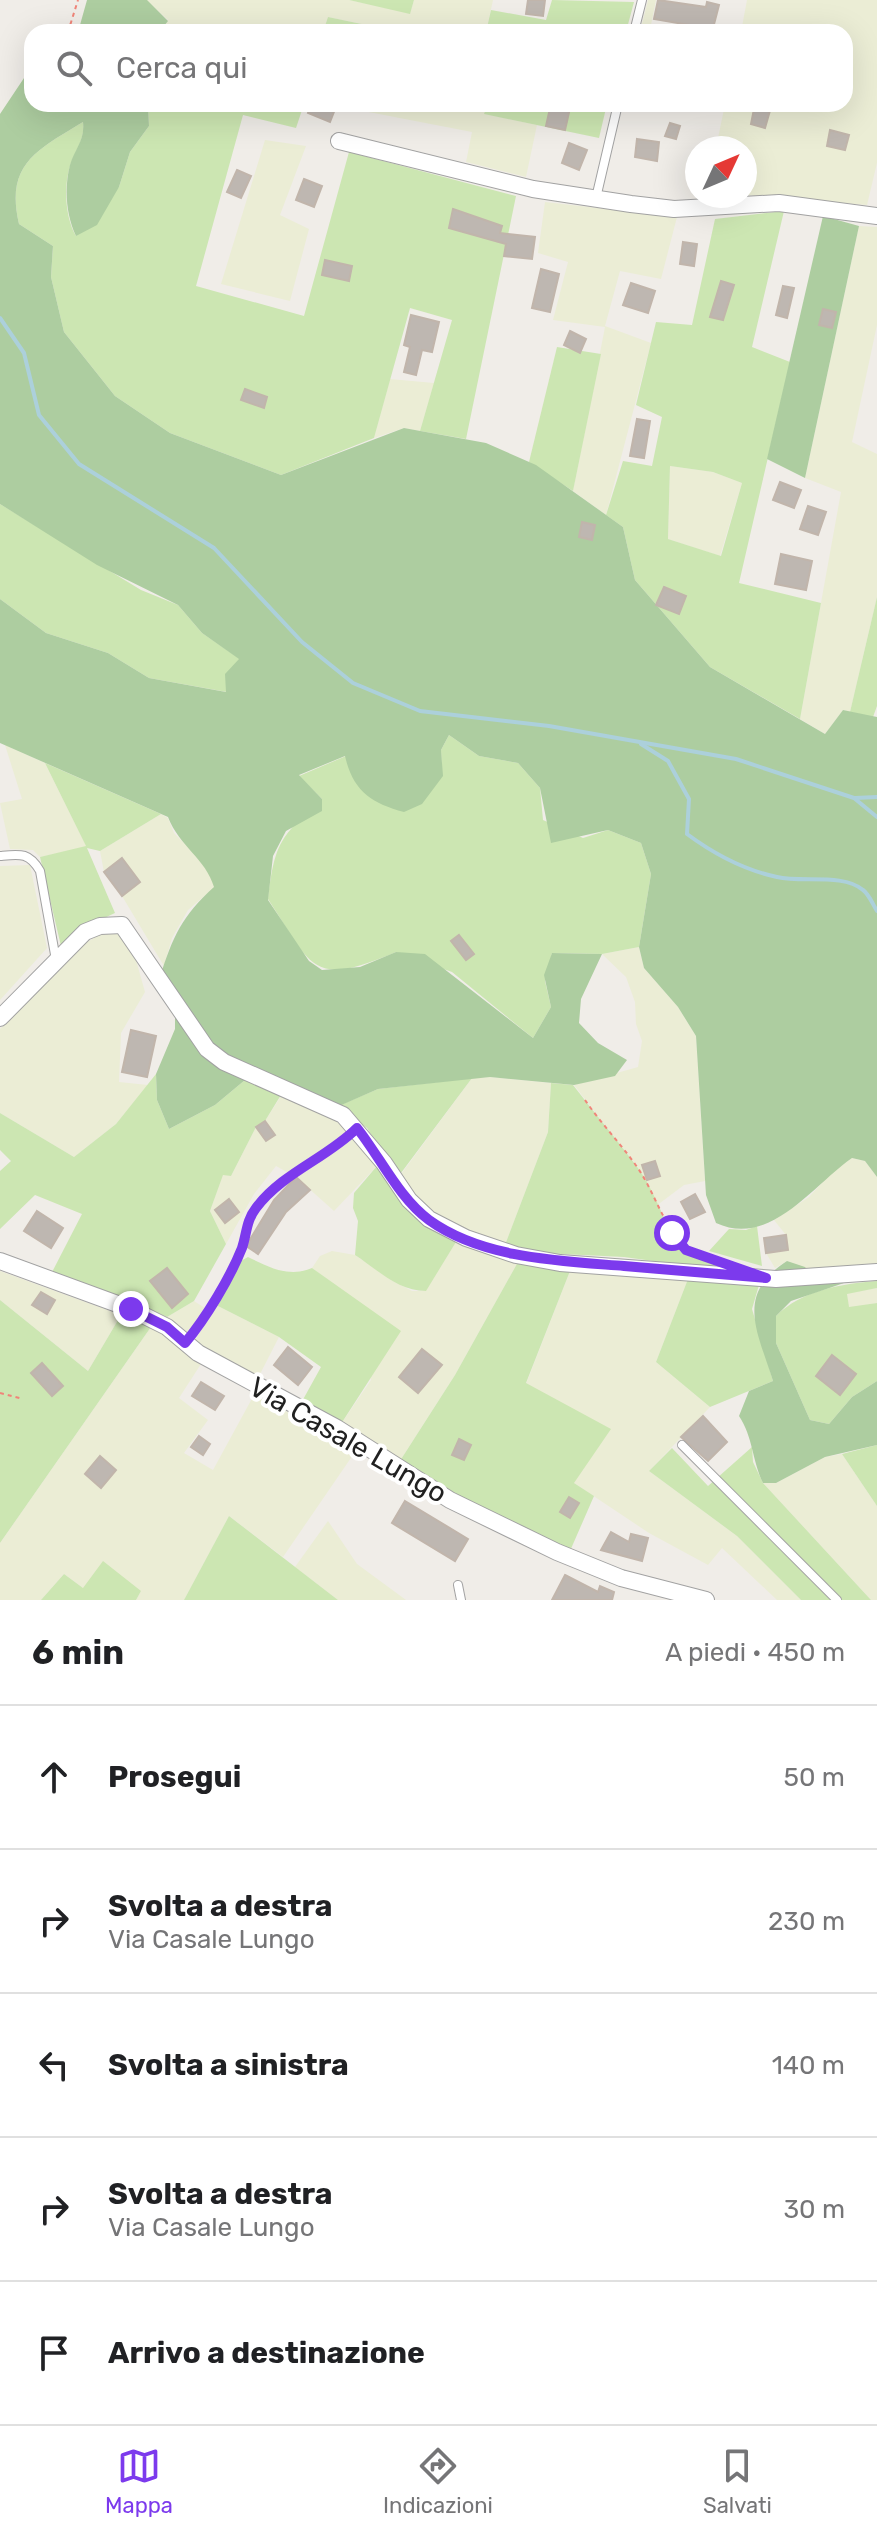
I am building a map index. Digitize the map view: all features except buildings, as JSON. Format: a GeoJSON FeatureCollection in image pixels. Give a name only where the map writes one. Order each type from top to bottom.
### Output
{"type":"FeatureCollection","features":[{"type":"Feature","properties":{"kind":"street"},"geometry":{"type":"LineString","coordinates":[[339,141],[533,189],[596,199],[674,209],[779,203],[877,216]]}},
{"type":"Feature","properties":{"kind":"street"},"geometry":{"type":"LineString","coordinates":[[0,1018],[85,932],[100,926],[122,925],[207,1049],[224,1062],[343,1115],[357,1128],[409,1200],[429,1219],[466,1238],[516,1255],[560,1263],[776,1279],[877,1272]]}},
{"type":"Feature","properties":{"kind":"street","name":"Via Casale Lungo"},"geometry":{"type":"LineString","coordinates":[[0,1261],[131,1309],[167,1327],[198,1353],[337,1428],[450,1500],[621,1578],[706,1600]]}},
{"type":"Feature","properties":{"kind":"lane"},"geometry":{"type":"LineString","coordinates":[[636,24],[642,0]]}},
{"type":"Feature","properties":{"kind":"lane"},"geometry":{"type":"LineString","coordinates":[[596,199],[616,112]]}},
{"type":"Feature","properties":{"kind":"lane"},"geometry":{"type":"LineString","coordinates":[[0,856],[23,853],[33,859],[40,871],[56,960]]}},
{"type":"Feature","properties":{"kind":"lane"},"geometry":{"type":"LineString","coordinates":[[682,1445],[837,1600]]}},
{"type":"Feature","properties":{"kind":"lane"},"geometry":{"type":"LineString","coordinates":[[458,1585],[461,1600]]}},
{"type":"Feature","properties":{"kind":"path"},"geometry":{"type":"LineString","coordinates":[[70,24],[78,0]]}},
{"type":"Feature","properties":{"kind":"path"},"geometry":{"type":"LineString","coordinates":[[585,1100],[637,1166],[672,1233],[686,1250],[711,1261]]}},
{"type":"Feature","properties":{"kind":"path"},"geometry":{"type":"LineString","coordinates":[[185,1343],[201,1323],[242,1247],[247,1223],[257,1207],[276,1188],[343,1142],[357,1128]]}},
{"type":"Feature","properties":{"kind":"path"},"geometry":{"type":"LineString","coordinates":[[0,1393],[23,1399]]}},
{"type":"Feature","properties":{"kind":"green space"},"geometry":{"type":"Polygon","coordinates":[[[87,0],[147,0],[168,21],[166,24],[80,24],[87,0]]]}},
{"type":"Feature","properties":{"kind":"green space"},"geometry":{"type":"Polygon","coordinates":[[[146,0],[349,0],[410,13],[414,0],[493,0],[488,24],[362,24],[328,17],[326,24],[165,24],[168,20],[146,0]]]}},
{"type":"Feature","properties":{"kind":"green space"},"geometry":{"type":"Polygon","coordinates":[[[349,0],[414,0],[410,14],[349,0]]]}},
{"type":"Feature","properties":{"kind":"green space"},"geometry":{"type":"Polygon","coordinates":[[[552,0],[634,2],[628,24],[488,24],[491,10],[546,20],[552,0]]]}},
{"type":"Feature","properties":{"kind":"green space"},"geometry":{"type":"Polygon","coordinates":[[[648,0],[656,0],[651,24],[642,24],[648,0]]]}},
{"type":"Feature","properties":{"kind":"green space"},"geometry":{"type":"Polygon","coordinates":[[[747,0],[877,0],[877,163],[867,205],[757,196],[757,136],[718,136],[723,112],[853,112],[853,24],[742,24],[747,0]]]}},
{"type":"Feature","properties":{"kind":"green space"},"geometry":{"type":"Polygon","coordinates":[[[328,17],[362,24],[326,24],[328,17]]]}},
{"type":"Feature","properties":{"kind":"green space"},"geometry":{"type":"Polygon","coordinates":[[[24,78],[24,112],[148,112],[149,126],[130,152],[119,187],[97,225],[76,236],[68,210],[68,174],[81,139],[83,122],[52,141],[28,161],[17,187],[19,224],[53,246],[51,277],[64,332],[115,396],[170,433],[281,475],[404,428],[486,443],[536,465],[623,527],[635,580],[710,667],[825,734],[843,710],[877,717],[877,1177],[865,1161],[852,1158],[772,1221],[736,1229],[716,1223],[706,1195],[696,1036],[678,1007],[644,968],[639,947],[651,874],[641,843],[608,830],[551,843],[540,788],[518,763],[479,756],[449,735],[441,750],[443,776],[422,804],[404,812],[365,794],[353,778],[345,756],[299,775],[322,799],[322,811],[286,831],[273,856],[268,900],[309,961],[322,970],[360,967],[396,952],[425,954],[533,1038],[551,1007],[544,975],[552,953],[602,954],[581,999],[579,1023],[598,1043],[627,1060],[615,1076],[574,1085],[490,1077],[378,1089],[330,1110],[251,1075],[215,1105],[169,1129],[157,1100],[156,1074],[175,1029],[175,1001],[160,977],[180,928],[214,887],[205,868],[168,817],[0,743],[0,599],[46,633],[108,653],[149,678],[226,692],[225,674],[239,659],[202,633],[178,605],[97,565],[0,504],[0,114],[24,78]]]}},
{"type":"Feature","properties":{"kind":"green space"},"geometry":{"type":"Polygon","coordinates":[[[148,112],[301,112],[296,128],[243,115],[196,286],[304,316],[349,152],[516,196],[466,439],[420,431],[452,320],[410,308],[374,438],[281,475],[170,433],[115,396],[64,332],[51,277],[53,246],[19,224],[17,187],[28,161],[52,141],[83,122],[82,138],[68,172],[66,191],[69,220],[76,236],[119,187],[130,152],[149,126],[148,112]]]}},
{"type":"Feature","properties":{"kind":"green space"},"geometry":{"type":"Polygon","coordinates":[[[369,112],[486,112],[537,125],[526,177],[466,162],[472,132],[369,112]]]}},
{"type":"Feature","properties":{"kind":"green space"},"geometry":{"type":"Polygon","coordinates":[[[485,112],[605,112],[599,138],[485,112]]]}},
{"type":"Feature","properties":{"kind":"green space"},"geometry":{"type":"Polygon","coordinates":[[[265,140],[306,146],[280,215],[309,229],[290,301],[221,284],[265,140]]]}},
{"type":"Feature","properties":{"kind":"green space"},"geometry":{"type":"Polygon","coordinates":[[[545,202],[677,217],[661,279],[620,271],[605,326],[651,343],[606,515],[573,491],[605,327],[553,320],[568,262],[538,253],[545,202]]]}},
{"type":"Feature","properties":{"kind":"green space"},"geometry":{"type":"Polygon","coordinates":[[[784,211],[752,347],[790,362],[739,583],[821,603],[800,719],[710,667],[635,580],[623,527],[606,515],[623,461],[652,466],[662,417],[636,405],[656,322],[692,325],[715,219],[784,211]],[[670,466],[668,539],[721,556],[742,483],[713,472],[670,466]]]}},
{"type":"Feature","properties":{"kind":"green space"},"geometry":{"type":"Polygon","coordinates":[[[823,216],[859,226],[805,478],[767,459],[823,216]]]}},
{"type":"Feature","properties":{"kind":"green space"},"geometry":{"type":"Polygon","coordinates":[[[859,226],[877,227],[877,325],[852,442],[877,454],[877,597],[850,712],[843,710],[825,734],[800,719],[841,492],[805,478],[859,226]]]}},
{"type":"Feature","properties":{"kind":"green space"},"geometry":{"type":"Polygon","coordinates":[[[557,347],[601,354],[573,491],[529,462],[557,347]]]}},
{"type":"Feature","properties":{"kind":"green space"},"geometry":{"type":"Polygon","coordinates":[[[390,379],[434,383],[420,431],[404,428],[374,438],[390,379]]]}},
{"type":"Feature","properties":{"kind":"green space"},"geometry":{"type":"Polygon","coordinates":[[[670,466],[713,472],[742,483],[720,556],[668,539],[670,466]]]}},
{"type":"Feature","properties":{"kind":"green space"},"geometry":{"type":"Polygon","coordinates":[[[0,504],[141,590],[178,605],[202,633],[240,659],[227,692],[149,678],[108,653],[46,633],[0,599],[0,504]]]}},
{"type":"Feature","properties":{"kind":"green space"},"geometry":{"type":"Polygon","coordinates":[[[877,597],[877,706],[873,717],[850,712],[877,597]]]}},
{"type":"Feature","properties":{"kind":"green space"},"geometry":{"type":"Polygon","coordinates":[[[449,735],[479,756],[518,763],[540,788],[543,820],[583,838],[608,830],[641,843],[651,874],[639,947],[602,954],[552,953],[545,981],[551,1007],[533,1038],[452,972],[396,952],[346,969],[317,965],[306,956],[268,899],[273,865],[282,842],[288,832],[322,799],[299,776],[346,756],[442,776],[441,750],[449,735]]]}},
{"type":"Feature","properties":{"kind":"green space"},"geometry":{"type":"Polygon","coordinates":[[[5,745],[45,763],[87,847],[40,857],[33,850],[10,849],[0,803],[22,799],[5,745]]]}},
{"type":"Feature","properties":{"kind":"green space"},"geometry":{"type":"Polygon","coordinates":[[[45,763],[161,814],[100,851],[87,848],[115,913],[78,930],[61,946],[40,857],[86,846],[45,763]]]}},
{"type":"Feature","properties":{"kind":"green space"},"geometry":{"type":"Polygon","coordinates":[[[161,814],[168,818],[174,833],[209,868],[215,887],[188,910],[172,938],[164,966],[122,896],[140,882],[122,859],[104,872],[100,851],[161,814]]]}},
{"type":"Feature","properties":{"kind":"green space"},"geometry":{"type":"Polygon","coordinates":[[[30,865],[47,948],[0,1000],[0,866],[30,865]]]}},
{"type":"Feature","properties":{"kind":"green space"},"geometry":{"type":"Polygon","coordinates":[[[109,929],[122,937],[134,953],[145,992],[121,1033],[119,1082],[148,1085],[116,1124],[74,1157],[0,1113],[0,1029],[84,944],[109,929]]]}},
{"type":"Feature","properties":{"kind":"green space"},"geometry":{"type":"Polygon","coordinates":[[[639,947],[644,968],[678,1007],[696,1036],[705,1181],[684,1185],[656,1206],[637,1166],[574,1085],[638,1067],[642,1041],[636,1024],[635,1002],[626,977],[602,954],[639,947]]]}},
{"type":"Feature","properties":{"kind":"green space"},"geometry":{"type":"Polygon","coordinates":[[[156,1074],[157,1100],[169,1129],[215,1105],[251,1075],[284,1090],[265,1121],[256,1127],[231,1176],[223,1175],[210,1211],[226,1244],[194,1301],[167,1317],[132,1301],[49,1278],[82,1214],[35,1195],[0,1229],[0,1171],[11,1161],[0,1150],[0,1113],[74,1157],[116,1124],[156,1074]]]}},
{"type":"Feature","properties":{"kind":"green space"},"geometry":{"type":"Polygon","coordinates":[[[472,1078],[551,1083],[548,1132],[505,1245],[461,1230],[424,1206],[399,1177],[472,1078]]]}},
{"type":"Feature","properties":{"kind":"green space"},"geometry":{"type":"Polygon","coordinates":[[[472,1078],[398,1177],[367,1128],[338,1106],[378,1089],[472,1078]]]}},
{"type":"Feature","properties":{"kind":"green space"},"geometry":{"type":"Polygon","coordinates":[[[551,1083],[573,1085],[635,1164],[678,1239],[690,1250],[708,1259],[732,1266],[733,1272],[624,1257],[541,1253],[505,1245],[548,1132],[551,1083]]]}},
{"type":"Feature","properties":{"kind":"green space"},"geometry":{"type":"Polygon","coordinates":[[[283,1093],[339,1117],[377,1166],[334,1211],[296,1177],[276,1166],[254,1194],[226,1244],[210,1211],[223,1174],[231,1176],[256,1127],[265,1121],[283,1093]]]}},
{"type":"Feature","properties":{"kind":"green space"},"geometry":{"type":"Polygon","coordinates":[[[852,1158],[865,1161],[877,1177],[877,1266],[809,1272],[787,1261],[775,1268],[766,1253],[788,1249],[786,1235],[774,1220],[809,1197],[832,1172],[852,1158]]]}},
{"type":"Feature","properties":{"kind":"green space"},"geometry":{"type":"Polygon","coordinates":[[[377,1166],[412,1209],[456,1242],[426,1291],[397,1284],[355,1255],[358,1221],[353,1208],[354,1193],[377,1166]]]}},
{"type":"Feature","properties":{"kind":"green space"},"geometry":{"type":"Polygon","coordinates":[[[757,1226],[762,1266],[709,1251],[729,1229],[746,1230],[757,1226]]]}},
{"type":"Feature","properties":{"kind":"green space"},"geometry":{"type":"Polygon","coordinates":[[[456,1242],[518,1262],[455,1375],[398,1464],[339,1427],[371,1380],[344,1292],[312,1268],[320,1256],[332,1251],[355,1255],[412,1291],[425,1291],[456,1242]]]}},
{"type":"Feature","properties":{"kind":"green space"},"geometry":{"type":"Polygon","coordinates":[[[248,1257],[287,1272],[312,1268],[401,1331],[339,1427],[300,1405],[321,1367],[279,1337],[216,1305],[239,1262],[248,1257]]]}},
{"type":"Feature","properties":{"kind":"green space"},"geometry":{"type":"Polygon","coordinates":[[[787,1261],[805,1267],[820,1284],[844,1283],[791,1301],[776,1316],[776,1343],[810,1420],[829,1424],[852,1397],[877,1381],[877,1445],[825,1457],[776,1483],[763,1483],[739,1416],[749,1391],[773,1381],[757,1330],[755,1301],[760,1287],[787,1261]]]}},
{"type":"Feature","properties":{"kind":"green space"},"geometry":{"type":"Polygon","coordinates":[[[518,1262],[570,1271],[526,1383],[611,1429],[574,1483],[594,1496],[570,1551],[473,1507],[398,1464],[455,1375],[518,1262]]]}},
{"type":"Feature","properties":{"kind":"green space"},"geometry":{"type":"Polygon","coordinates":[[[0,1271],[121,1315],[88,1371],[0,1300],[0,1271]]]}},
{"type":"Feature","properties":{"kind":"green space"},"geometry":{"type":"Polygon","coordinates":[[[570,1271],[688,1279],[656,1362],[710,1407],[649,1471],[737,1536],[801,1600],[777,1600],[722,1548],[708,1565],[649,1533],[574,1483],[526,1384],[570,1271]]]}},
{"type":"Feature","properties":{"kind":"green space"},"geometry":{"type":"Polygon","coordinates":[[[688,1279],[759,1285],[752,1309],[773,1381],[710,1407],[656,1362],[688,1279]]]}},
{"type":"Feature","properties":{"kind":"green space"},"geometry":{"type":"Polygon","coordinates":[[[877,1281],[877,1288],[847,1294],[849,1307],[877,1303],[877,1381],[852,1397],[829,1424],[810,1420],[776,1343],[776,1316],[810,1294],[877,1281]]]}},
{"type":"Feature","properties":{"kind":"green space"},"geometry":{"type":"Polygon","coordinates":[[[877,1288],[877,1303],[848,1308],[847,1293],[877,1288]]]}},
{"type":"Feature","properties":{"kind":"green space"},"geometry":{"type":"Polygon","coordinates":[[[0,1300],[88,1371],[121,1315],[153,1324],[0,1543],[0,1300]]]}},
{"type":"Feature","properties":{"kind":"green space"},"geometry":{"type":"Polygon","coordinates":[[[194,1301],[208,1310],[192,1335],[167,1317],[194,1301]]]}},
{"type":"Feature","properties":{"kind":"green space"},"geometry":{"type":"Polygon","coordinates":[[[216,1305],[279,1337],[257,1380],[193,1344],[216,1305]]]}},
{"type":"Feature","properties":{"kind":"green space"},"geometry":{"type":"Polygon","coordinates":[[[153,1324],[201,1364],[179,1398],[208,1420],[184,1453],[213,1470],[255,1393],[355,1452],[283,1557],[229,1516],[184,1600],[136,1600],[141,1591],[83,1588],[64,1574],[41,1600],[0,1600],[0,1543],[153,1324]]]}},
{"type":"Feature","properties":{"kind":"green space"},"geometry":{"type":"Polygon","coordinates":[[[877,1445],[877,1506],[842,1454],[877,1445]]]}},
{"type":"Feature","properties":{"kind":"green space"},"geometry":{"type":"Polygon","coordinates":[[[752,1447],[753,1462],[763,1483],[871,1600],[801,1600],[737,1536],[649,1471],[672,1448],[708,1486],[752,1447]]]}},
{"type":"Feature","properties":{"kind":"green space"},"geometry":{"type":"Polygon","coordinates":[[[842,1454],[877,1506],[877,1600],[871,1600],[763,1483],[776,1483],[825,1457],[842,1454]]]}},
{"type":"Feature","properties":{"kind":"green space"},"geometry":{"type":"Polygon","coordinates":[[[229,1516],[338,1600],[184,1600],[229,1516]]]}},
{"type":"Feature","properties":{"kind":"green space"},"geometry":{"type":"Polygon","coordinates":[[[328,1521],[357,1564],[406,1600],[338,1600],[295,1567],[328,1521]]]}},
{"type":"Feature","properties":{"kind":"green space"},"geometry":{"type":"Polygon","coordinates":[[[103,1561],[141,1591],[136,1600],[41,1600],[64,1574],[83,1588],[103,1561]]]}},
{"type":"Feature","properties":{"kind":"waterway"},"geometry":{"type":"LineString","coordinates":[[0,318],[24,353],[39,415],[79,464],[214,548],[302,642],[353,683],[420,711],[549,726],[736,759],[854,798],[877,817]]}},
{"type":"Feature","properties":{"kind":"waterway"},"geometry":{"type":"LineString","coordinates":[[641,744],[668,761],[689,799],[687,834],[719,855],[765,874],[787,879],[834,880],[855,885],[867,894],[877,911]]}},
{"type":"Feature","properties":{"kind":"waterway"},"geometry":{"type":"LineString","coordinates":[[855,798],[877,797]]}},
{"type":"Feature","properties":{"kind":"route"},"geometry":{"type":"LineString","coordinates":[[131,1309],[167,1327],[185,1343],[201,1323],[242,1247],[247,1223],[257,1207],[276,1188],[343,1142],[357,1128],[409,1200],[429,1219],[466,1238],[516,1255],[560,1263],[766,1278],[686,1250],[672,1233]]}}]}
